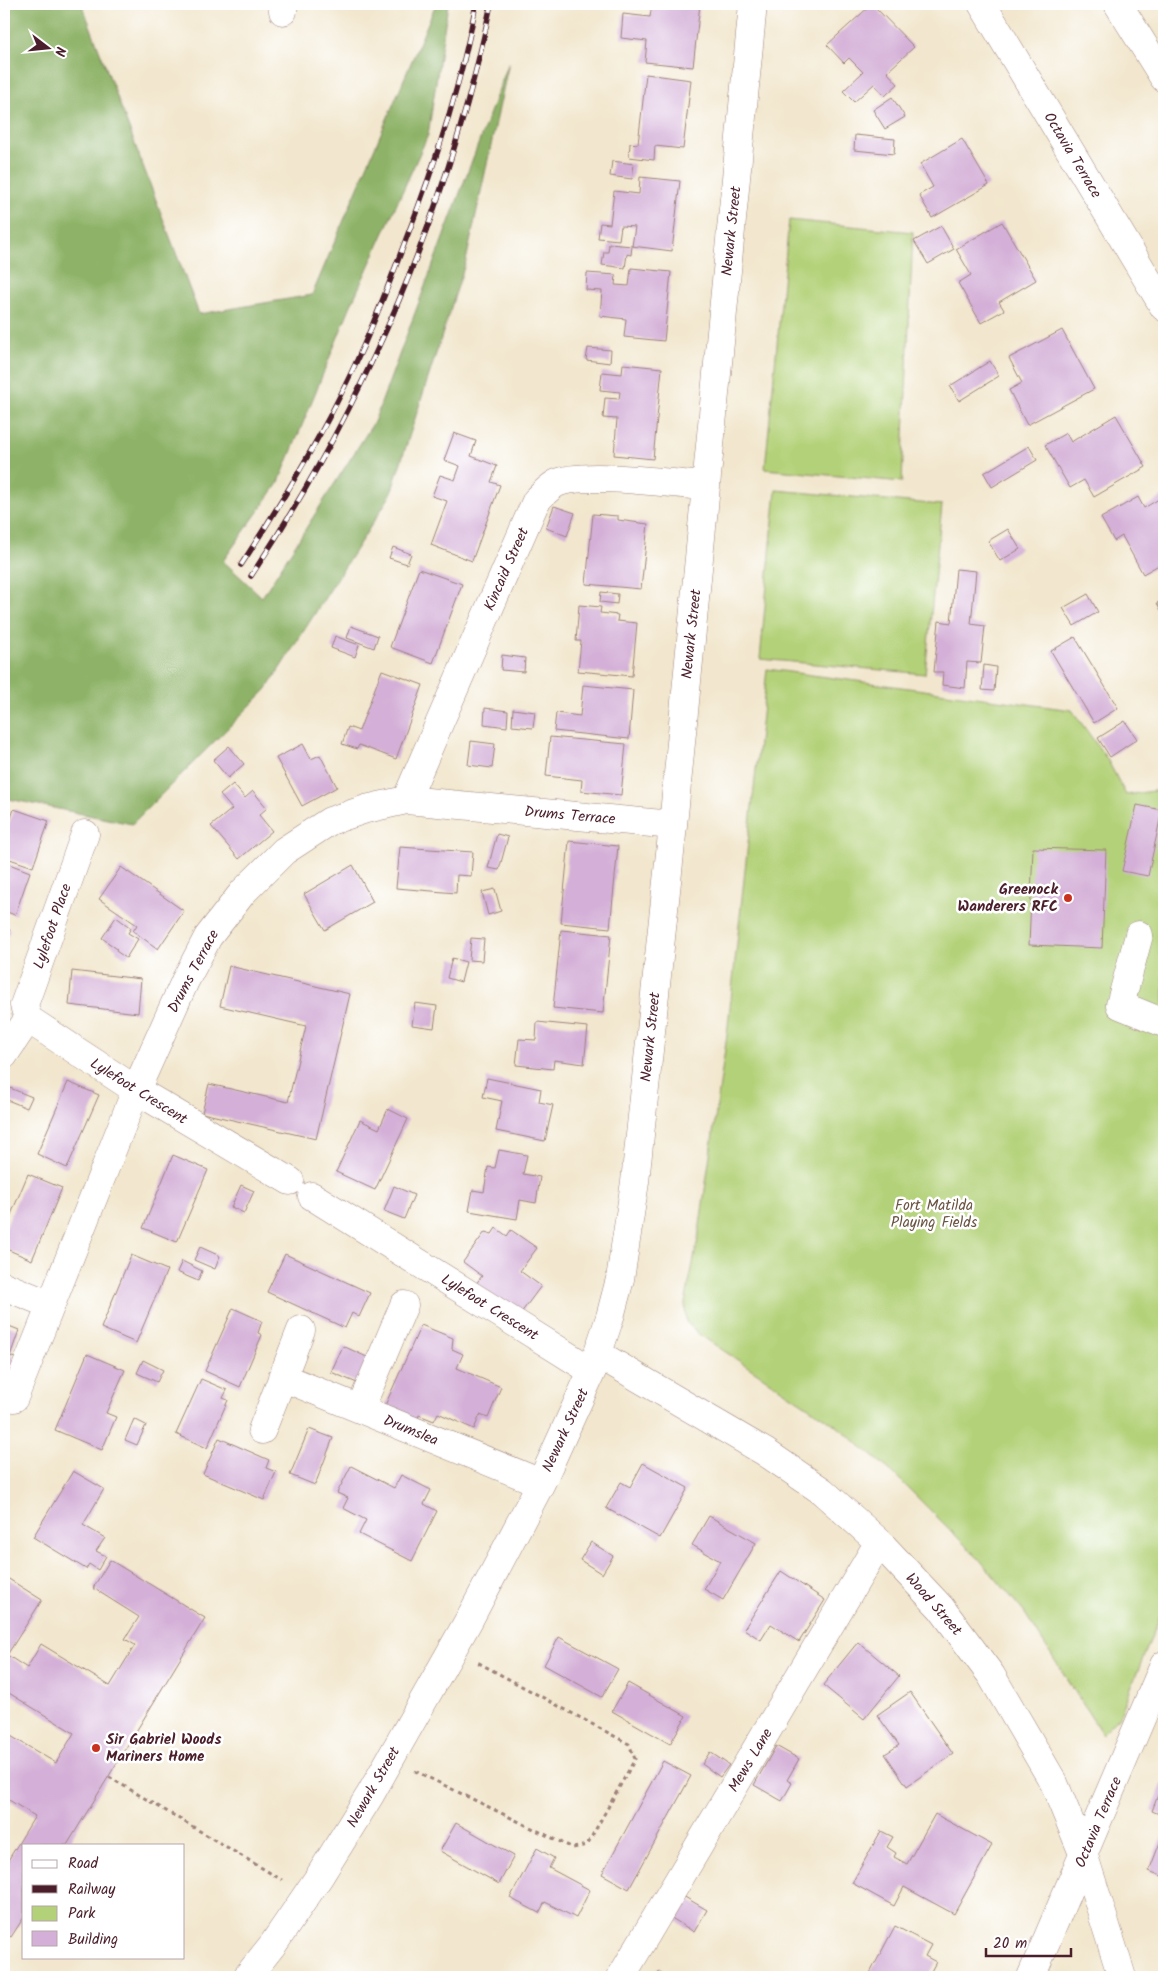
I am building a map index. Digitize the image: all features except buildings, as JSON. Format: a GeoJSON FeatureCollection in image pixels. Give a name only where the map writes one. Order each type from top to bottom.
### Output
{"type":"FeatureCollection","features":[{"type":"Feature","properties":{"kind":"street","name":"Newark Street"},"geometry":{"type":"LineString","coordinates":[[247,1977],[274,1943],[307,1895],[370,1795],[510,1544],[541,1483],[595,1362],[620,1279],[635,1182],[673,825],[753,4]]}},
{"type":"Feature","properties":{"kind":"street","name":"Octavia Terrace"},"geometry":{"type":"LineString","coordinates":[[982,4],[1164,307]]}},
{"type":"Feature","properties":{"kind":"street"},"geometry":{"type":"LineString","coordinates":[[1118,4],[1164,78]]}},
{"type":"Feature","properties":{"kind":"street","name":"Kincaid Street"},"geometry":{"type":"LineString","coordinates":[[406,800],[536,501],[557,483],[576,479],[598,478],[706,486]]}},
{"type":"Feature","properties":{"kind":"street","name":"Drums Terrace"},"geometry":{"type":"LineString","coordinates":[[14,1398],[136,1090],[185,981],[208,936],[243,892],[284,851],[330,821],[366,809],[406,800],[673,825]]}},
{"type":"Feature","properties":{"kind":"street","name":"Lylefoot Place"},"geometry":{"type":"LineString","coordinates":[[28,1019],[24,1005],[85,834]]}},
{"type":"Feature","properties":{"kind":"street"},"geometry":{"type":"LineString","coordinates":[[1139,935],[1120,1005],[1164,1023]]}},
{"type":"Feature","properties":{"kind":"street"},"geometry":{"type":"LineString","coordinates":[[4,1055],[28,1019]]}},
{"type":"Feature","properties":{"kind":"street","name":"Lylefoot Crescent"},"geometry":{"type":"LineString","coordinates":[[28,1019],[136,1090],[290,1182]]}},
{"type":"Feature","properties":{"kind":"street","name":"Lylefoot Crescent"},"geometry":{"type":"LineString","coordinates":[[312,1196],[595,1362]]}},
{"type":"Feature","properties":{"kind":"street"},"geometry":{"type":"LineString","coordinates":[[4,1286],[51,1305]]}},
{"type":"Feature","properties":{"kind":"street"},"geometry":{"type":"LineString","coordinates":[[360,1409],[404,1305]]}},
{"type":"Feature","properties":{"kind":"street"},"geometry":{"type":"LineString","coordinates":[[262,1430],[301,1330]]}},
{"type":"Feature","properties":{"kind":"street","name":"Wood Street"},"geometry":{"type":"LineString","coordinates":[[595,1362],[765,1452],[822,1491],[879,1542],[941,1608],[991,1675],[1054,1783],[1084,1856],[1122,1977]]}},
{"type":"Feature","properties":{"kind":"street","name":"Drumslea"},"geometry":{"type":"LineString","coordinates":[[282,1377],[541,1483]]}},
{"type":"Feature","properties":{"kind":"street","name":"Mews Lane"},"geometry":{"type":"LineString","coordinates":[[621,1977],[879,1542]]}},
{"type":"Feature","properties":{"kind":"street","name":"Octavia Terrace"},"geometry":{"type":"LineString","coordinates":[[1031,1977],[1164,1666]]}},
{"type":"Feature","properties":{"kind":"path"},"geometry":{"type":"LineString","coordinates":[[390,1759],[573,1848],[587,1844],[635,1759],[629,1744],[452,1649]]}},
{"type":"Feature","properties":{"kind":"path"},"geometry":{"type":"LineString","coordinates":[[108,1777],[307,1895]]}},
{"type":"Feature","properties":{"kind":"green space"},"geometry":{"type":"Polygon","coordinates":[[[4,4],[82,4],[199,314],[312,295],[436,4],[448,4],[428,135],[351,305],[279,482],[223,561],[262,597],[374,422],[509,62],[466,261],[390,496],[266,690],[132,824],[4,798],[4,4]]]}},
{"type":"Feature","properties":{"kind":"green space"},"geometry":{"type":"Polygon","coordinates":[[[789,220],[913,232],[902,482],[765,469],[789,220]]]}},
{"type":"Feature","properties":{"kind":"green space"},"geometry":{"type":"Polygon","coordinates":[[[776,490],[942,505],[925,674],[760,659],[776,490]]]}},
{"type":"Feature","properties":{"kind":"green space","name":"Fort Matilda Playing Fields"},"geometry":{"type":"Polygon","coordinates":[[[767,669],[1072,710],[1107,759],[1126,795],[1160,790],[1164,803],[1164,1028],[1161,1041],[1164,1043],[1164,1607],[1119,1717],[1102,1734],[1024,1612],[980,1560],[892,1472],[837,1426],[700,1335],[686,1322],[685,1303],[698,1239],[727,1035],[767,669]]]}},
{"type":"Feature","properties":{"kind":"railway"},"geometry":{"type":"LineString","coordinates":[[241,565],[318,438],[346,385],[371,329],[417,210],[437,152],[463,64],[476,4]]}},
{"type":"Feature","properties":{"kind":"railway"},"geometry":{"type":"LineString","coordinates":[[251,576],[293,510],[331,442],[366,373],[398,302],[427,229],[452,155],[473,80],[491,4]]}},
{"type":"Feature","properties":{"kind":"place","name":"Greenock Wanderers RFC"},"geometry":{"type":"Point","coordinates":[1068,898]}},
{"type":"Feature","properties":{"kind":"place","name":"Sir Gabriel Woods Mariners Home"},"geometry":{"type":"Point","coordinates":[96,1748]}}]}
